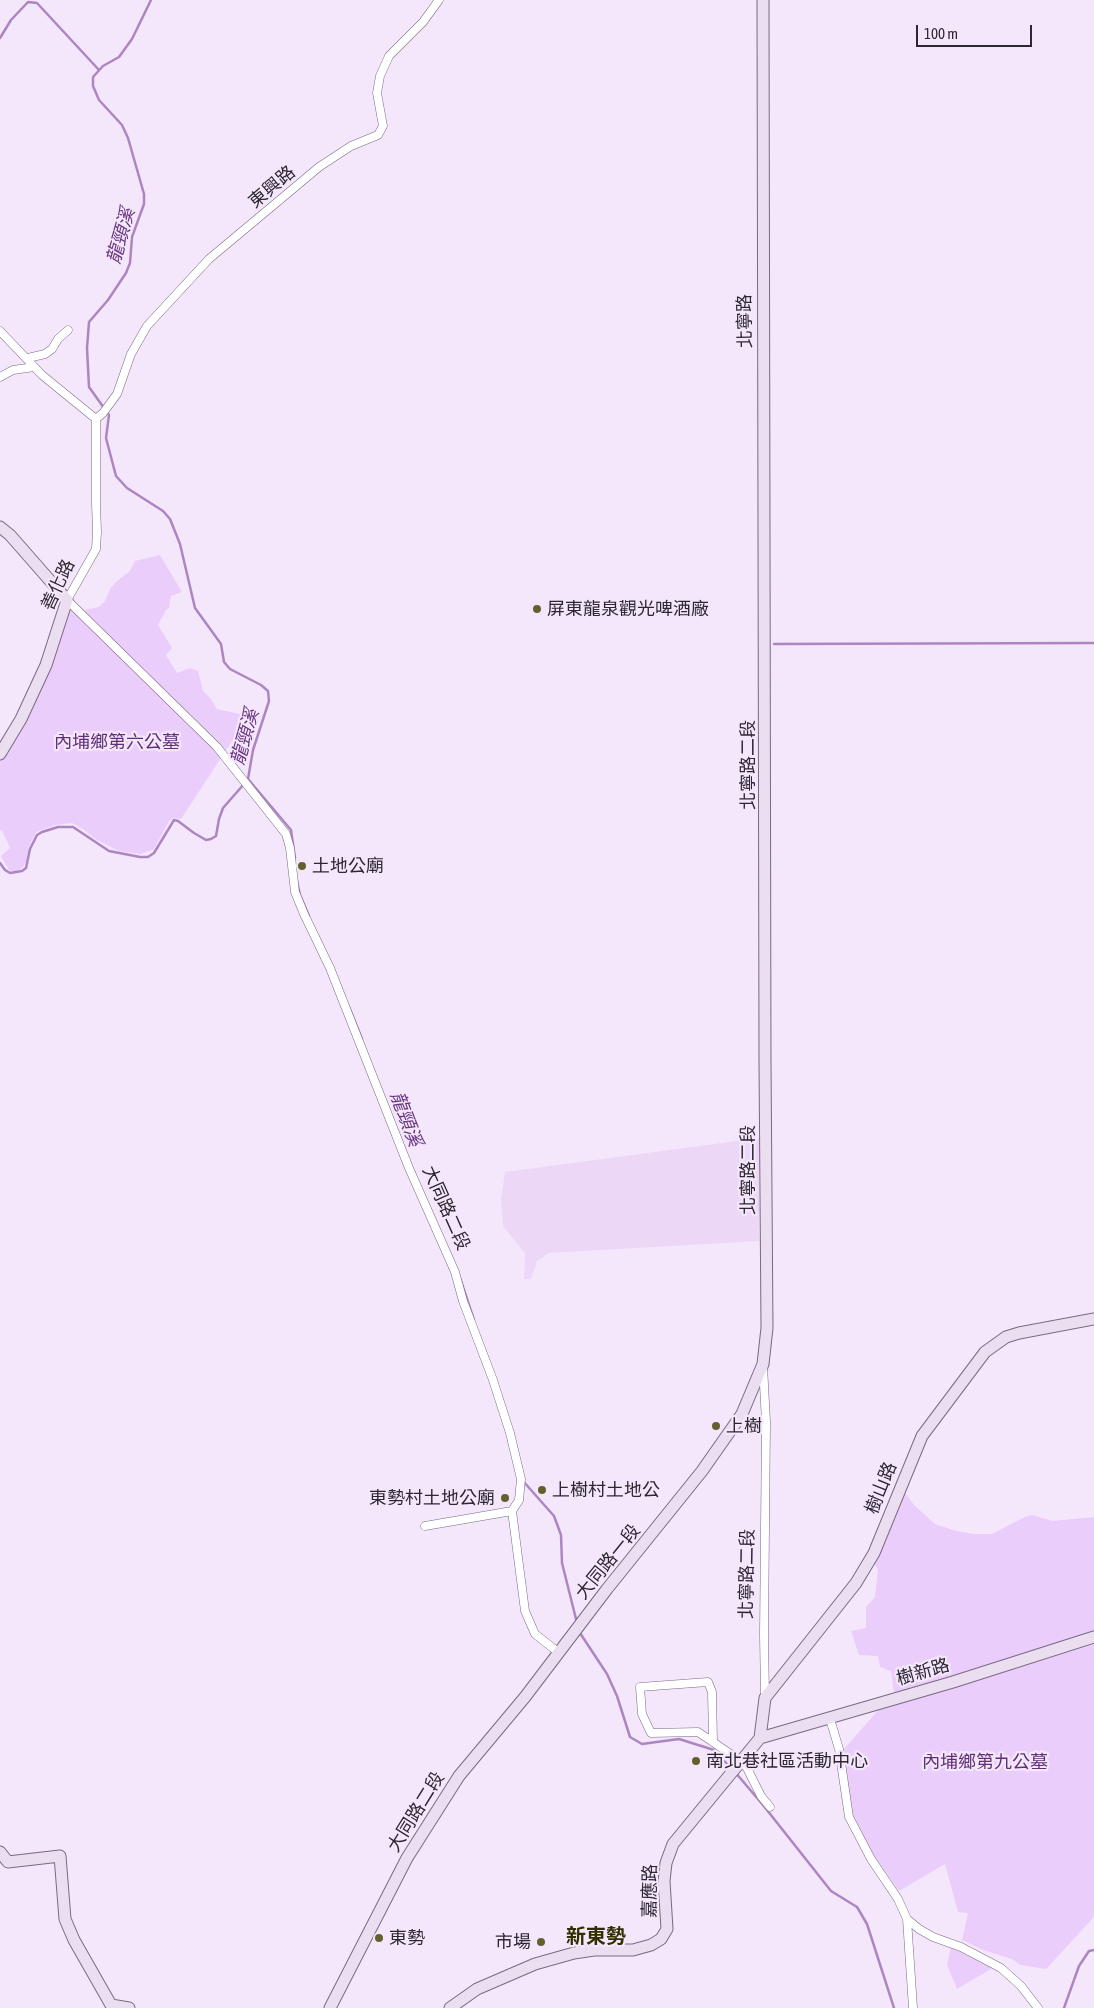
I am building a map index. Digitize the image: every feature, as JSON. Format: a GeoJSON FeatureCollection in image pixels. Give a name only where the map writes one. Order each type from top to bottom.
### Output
{"type":"FeatureCollection","features":[{"type":"Feature","properties":{"kind":"main road","name":"北寧路"},"geometry":{"type":"LineString","coordinates":[[763,0],[762,282],[765,642]]}},
{"type":"Feature","properties":{"kind":"main road"},"geometry":{"type":"LineString","coordinates":[[0,527],[67,600]]}},
{"type":"Feature","properties":{"kind":"main road","name":"善化路"},"geometry":{"type":"LineString","coordinates":[[0,754],[21,719],[46,664],[67,600]]}},
{"type":"Feature","properties":{"kind":"main road","name":"北寧路二段"},"geometry":{"type":"LineString","coordinates":[[763,1364],[768,1328],[765,1061],[765,642]]}},
{"type":"Feature","properties":{"kind":"main road","name":"樹山路"},"geometry":{"type":"LineString","coordinates":[[765,1698],[856,1583],[874,1553],[922,1436],[985,1352],[1006,1337],[1019,1333],[1094,1319]]}},
{"type":"Feature","properties":{"kind":"main road","name":"大同路一段"},"geometry":{"type":"LineString","coordinates":[[578,1627],[702,1471],[742,1414],[763,1364]]}},
{"type":"Feature","properties":{"kind":"main road","name":"大同路二段"},"geometry":{"type":"LineString","coordinates":[[330,2008],[406,1858],[459,1776],[525,1698],[578,1627]]}},
{"type":"Feature","properties":{"kind":"main road","name":"樹新路"},"geometry":{"type":"LineString","coordinates":[[760,1738],[830,1719],[1094,1637]]}},
{"type":"Feature","properties":{"kind":"main road"},"geometry":{"type":"LineString","coordinates":[[760,1738],[765,1698]]}},
{"type":"Feature","properties":{"kind":"main road","name":"嘉應路"},"geometry":{"type":"LineString","coordinates":[[450,2008],[477,1990],[535,1964],[594,1950],[634,1950],[651,1945],[661,1939],[667,1928],[664,1881],[666,1863],[673,1844],[760,1738]]}},
{"type":"Feature","properties":{"kind":"main road"},"geometry":{"type":"LineString","coordinates":[[0,1852],[8,1862],[60,1856],[65,1919],[74,1940],[111,2005],[129,2008]]}},
{"type":"Feature","properties":{"kind":"street","name":"東興路"},"geometry":{"type":"LineString","coordinates":[[96,419],[106,410],[117,394],[131,354],[147,326],[209,259],[319,167],[351,146],[378,135],[383,126],[378,93],[380,76],[389,56],[423,22],[439,0]]}},
{"type":"Feature","properties":{"kind":"street"},"geometry":{"type":"LineString","coordinates":[[28,358],[44,354],[52,349],[58,339],[68,330]]}},
{"type":"Feature","properties":{"kind":"street"},"geometry":{"type":"LineString","coordinates":[[0,331],[28,358],[34,367],[96,419]]}},
{"type":"Feature","properties":{"kind":"street"},"geometry":{"type":"LineString","coordinates":[[0,377],[13,370],[34,367]]}},
{"type":"Feature","properties":{"kind":"street","name":"善化路"},"geometry":{"type":"LineString","coordinates":[[67,600],[96,549],[98,532],[96,419]]}},
{"type":"Feature","properties":{"kind":"street","name":"大同路二段"},"geometry":{"type":"LineString","coordinates":[[67,600],[217,747],[286,834],[290,848],[295,892],[330,968],[409,1168],[455,1272],[463,1301],[493,1380],[510,1433],[521,1479],[519,1500],[512,1511],[525,1611],[535,1634],[558,1652]]}},
{"type":"Feature","properties":{"kind":"street","name":"北寧路二段"},"geometry":{"type":"LineString","coordinates":[[763,1364],[766,1431],[765,1698]]}},
{"type":"Feature","properties":{"kind":"street"},"geometry":{"type":"LineString","coordinates":[[425,1526],[512,1511]]}},
{"type":"Feature","properties":{"kind":"street"},"geometry":{"type":"LineString","coordinates":[[713,1742],[712,1692],[708,1682],[640,1687],[642,1714],[650,1733],[698,1732],[713,1742],[737,1768],[747,1768],[761,1796],[770,1806]]}},
{"type":"Feature","properties":{"kind":"street"},"geometry":{"type":"LineString","coordinates":[[830,1719],[838,1749],[848,1817],[871,1859],[898,1899],[907,1919],[912,2008]]}},
{"type":"Feature","properties":{"kind":"street"},"geometry":{"type":"LineString","coordinates":[[907,1919],[933,1937],[968,1951],[1001,1968],[1021,1986],[1038,2008]]}},
{"type":"Feature","properties":{"kind":"shaded area"},"geometry":{"type":"Polygon","coordinates":[[[759,1138],[759,1241],[549,1253],[537,1261],[531,1279],[524,1279],[525,1253],[503,1226],[501,1200],[505,1172],[759,1138]]]}},
{"type":"Feature","properties":{"kind":"green space","name":"內埔鄉第六公墓"},"geometry":{"type":"Polygon","coordinates":[[[160,555],[182,592],[171,596],[169,608],[158,625],[172,648],[166,655],[177,673],[190,668],[198,671],[203,691],[217,709],[244,715],[234,738],[181,819],[173,818],[169,821],[154,849],[141,854],[119,851],[97,840],[72,823],[55,825],[36,832],[29,846],[26,862],[23,867],[16,872],[9,870],[1,856],[10,848],[2,830],[0,831],[0,759],[71,598],[77,606],[85,610],[99,607],[105,601],[110,589],[130,571],[135,561],[160,555]]]}},
{"type":"Feature","properties":{"kind":"green space","name":"內埔鄉第九公墓"},"geometry":{"type":"Polygon","coordinates":[[[902,1493],[906,1494],[914,1505],[935,1524],[956,1531],[974,1534],[992,1534],[1032,1515],[1053,1521],[1094,1517],[1094,1917],[1046,1969],[1020,1965],[1012,1959],[983,1950],[962,1940],[968,1913],[958,1912],[945,1864],[899,1891],[871,1851],[852,1815],[844,1749],[881,1707],[895,1701],[891,1671],[880,1667],[878,1656],[859,1655],[851,1631],[866,1628],[866,1607],[875,1597],[878,1569],[872,1560],[902,1493]]]}},
{"type":"Feature","properties":{"kind":"green space"},"geometry":{"type":"Polygon","coordinates":[[[951,1947],[972,1958],[996,1966],[957,1989],[947,1965],[951,1947]]]}},
{"type":"Feature","properties":{"kind":"waterway","name":"龍頸溪"},"geometry":{"type":"LineString","coordinates":[[151,0],[132,39],[119,57],[103,66],[93,77],[93,86],[99,100],[122,125],[128,138],[144,194],[144,204],[132,237],[130,263],[126,273],[108,300],[89,322],[87,348],[89,387],[109,415],[106,438],[116,476],[127,488],[163,511],[170,519],[180,544],[195,608],[221,644],[224,662],[230,669],[261,685],[268,691],[269,701],[253,750],[248,779],[291,830],[295,858]]}},
{"type":"Feature","properties":{"kind":"waterway"},"geometry":{"type":"LineString","coordinates":[[0,38],[11,20],[28,2],[37,3],[99,70]]}},
{"type":"Feature","properties":{"kind":"waterway"},"geometry":{"type":"LineString","coordinates":[[774,644],[1094,643]]}},
{"type":"Feature","properties":{"kind":"waterway"},"geometry":{"type":"LineString","coordinates":[[0,863],[10,873],[22,871],[26,868],[30,849],[37,835],[58,827],[73,827],[109,851],[140,857],[148,857],[154,853],[174,820],[206,840],[211,839],[216,836],[223,808],[244,784]]}},
{"type":"Feature","properties":{"kind":"waterway","name":"龍頸溪"},"geometry":{"type":"LineString","coordinates":[[297,881],[300,895],[309,916]]}},
{"type":"Feature","properties":{"kind":"waterway","name":"龍頸溪"},"geometry":{"type":"LineString","coordinates":[[349,1007],[362,1039]]}},
{"type":"Feature","properties":{"kind":"waterway","name":"龍頸溪"},"geometry":{"type":"LineString","coordinates":[[460,1278],[474,1320]]}},
{"type":"Feature","properties":{"kind":"waterway"},"geometry":{"type":"LineString","coordinates":[[523,1481],[554,1516],[561,1535],[562,1563],[577,1623]]}},
{"type":"Feature","properties":{"kind":"waterway"},"geometry":{"type":"LineString","coordinates":[[580,1633],[607,1674],[617,1696],[630,1737],[642,1744],[679,1739],[714,1750],[731,1768]]}},
{"type":"Feature","properties":{"kind":"waterway"},"geometry":{"type":"LineString","coordinates":[[735,1772],[831,1891],[857,1907],[867,1924],[894,2008]]}},
{"type":"Feature","properties":{"kind":"waterway"},"geometry":{"type":"LineString","coordinates":[[1064,2008],[1079,1966],[1089,1951],[1094,1950]]}},
{"type":"Feature","properties":{"kind":"place","name":"屏東龍泉觀光啤酒廠"},"geometry":{"type":"Point","coordinates":[537,609]}},
{"type":"Feature","properties":{"kind":"place","name":"土地公廟"},"geometry":{"type":"Point","coordinates":[302,866]}},
{"type":"Feature","properties":{"kind":"place","name":"上樹"},"geometry":{"type":"Point","coordinates":[716,1426]}},
{"type":"Feature","properties":{"kind":"place","name":"上樹村土地公"},"geometry":{"type":"Point","coordinates":[542,1490]}},
{"type":"Feature","properties":{"kind":"place","name":"東勢村土地公廟"},"geometry":{"type":"Point","coordinates":[505,1498]}},
{"type":"Feature","properties":{"kind":"place","name":"南北巷社區活動中心"},"geometry":{"type":"Point","coordinates":[696,1761]}},
{"type":"Feature","properties":{"kind":"place","name":"東勢"},"geometry":{"type":"Point","coordinates":[379,1938]}},
{"type":"Feature","properties":{"kind":"place","name":"市場"},"geometry":{"type":"Point","coordinates":[541,1942]}},
{"type":"Feature","properties":{"kind":"district","name":"新東勢"},"geometry":{"type":"Point","coordinates":[596,1937]}}]}
